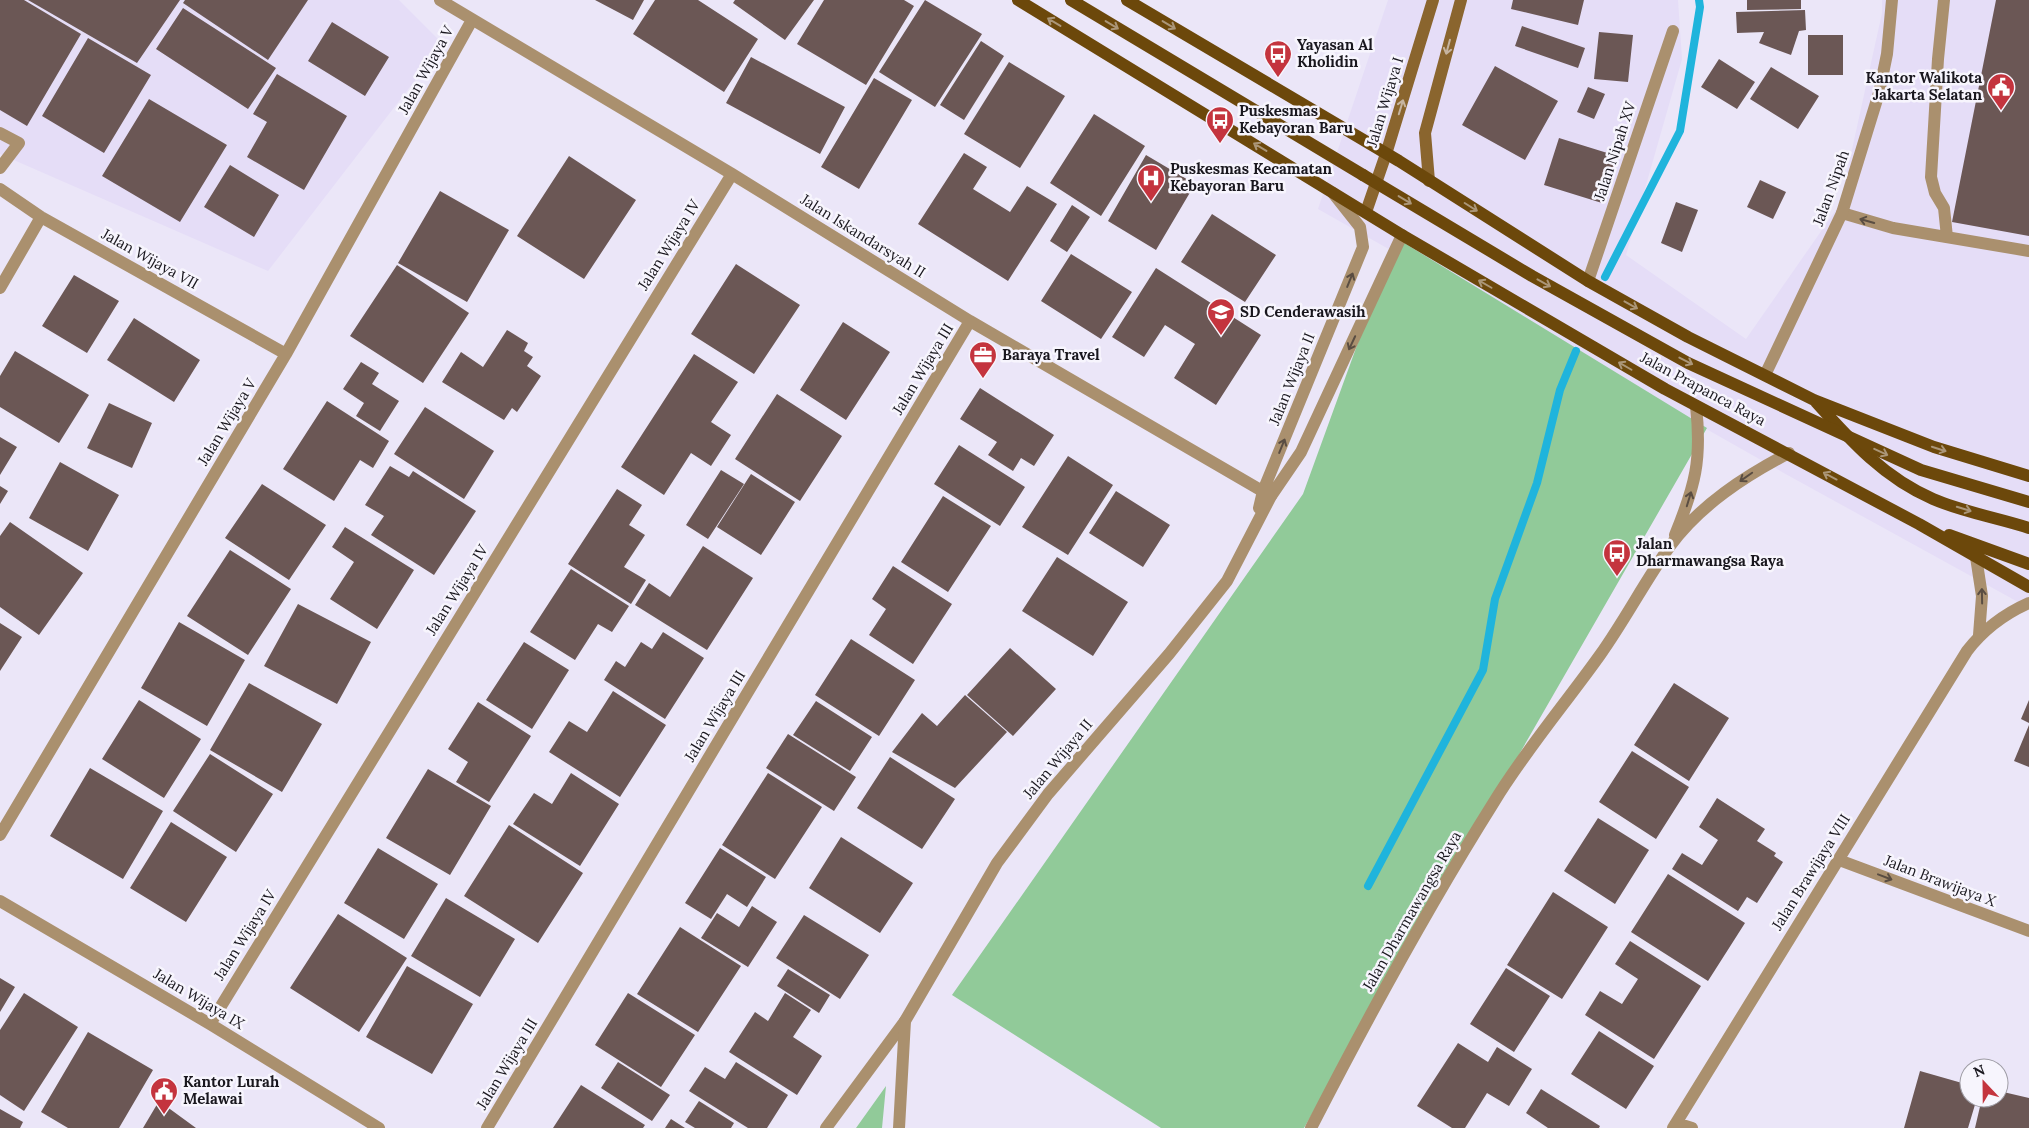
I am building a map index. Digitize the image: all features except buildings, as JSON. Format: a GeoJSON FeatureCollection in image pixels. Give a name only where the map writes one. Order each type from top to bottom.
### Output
{"type":"FeatureCollection","features":[{"type":"Feature","properties":{"kind":"main road","name":"Jalan Prapanca Raya"},"geometry":{"type":"LineString","coordinates":[[1018,0],[1402,235],[1696,406],[1789,453],[1919,524],[1981,552]]}},
{"type":"Feature","properties":{"kind":"main road"},"geometry":{"type":"LineString","coordinates":[[1071,0],[1532,276],[1688,363],[1921,470],[2029,502]]}},
{"type":"Feature","properties":{"kind":"main road"},"geometry":{"type":"LineString","coordinates":[[1127,0],[1386,154],[1588,281],[1688,337],[1814,400],[1934,447],[2029,476]]}},
{"type":"Feature","properties":{"kind":"main road","name":"Jalan Wijaya I"},"geometry":{"type":"LineString","coordinates":[[1366,212],[1386,154],[1433,0]]}},
{"type":"Feature","properties":{"kind":"main road"},"geometry":{"type":"LineString","coordinates":[[1430,181],[1425,133],[1461,0]]}},
{"type":"Feature","properties":{"kind":"main road"},"geometry":{"type":"LineString","coordinates":[[1814,400],[1859,450],[1887,473],[1933,499],[2029,528]]}},
{"type":"Feature","properties":{"kind":"main road"},"geometry":{"type":"LineString","coordinates":[[1981,552],[2029,564]]}},
{"type":"Feature","properties":{"kind":"main road"},"geometry":{"type":"LineString","coordinates":[[1981,552],[2029,587]]}},
{"type":"Feature","properties":{"kind":"street","name":"Jalan Iskandarsyah II"},"geometry":{"type":"LineString","coordinates":[[440,0],[732,174],[970,321],[1267,494]]}},
{"type":"Feature","properties":{"kind":"street","name":"Jalan Nipah"},"geometry":{"type":"LineString","coordinates":[[1765,375],[1842,213],[1879,93],[1887,54],[1892,0]]}},
{"type":"Feature","properties":{"kind":"street"},"geometry":{"type":"LineString","coordinates":[[1944,0],[1938,59],[1931,178],[1935,193],[1944,208],[1947,237]]}},
{"type":"Feature","properties":{"kind":"street","name":"Jalan Wijaya V"},"geometry":{"type":"LineString","coordinates":[[0,835],[286,354],[472,20]]}},
{"type":"Feature","properties":{"kind":"street","name":"Jalan Nipah XV"},"geometry":{"type":"LineString","coordinates":[[1588,281],[1673,31]]}},
{"type":"Feature","properties":{"kind":"street"},"geometry":{"type":"LineString","coordinates":[[0,133],[20,143],[0,168]]}},
{"type":"Feature","properties":{"kind":"street","name":"Jalan Wijaya IV"},"geometry":{"type":"LineString","coordinates":[[210,1024],[732,174]]}},
{"type":"Feature","properties":{"kind":"street","name":"Jalan Wijaya VII"},"geometry":{"type":"LineString","coordinates":[[0,189],[41,217],[286,354]]}},
{"type":"Feature","properties":{"kind":"street","name":"Jalan Wijaya II"},"geometry":{"type":"LineString","coordinates":[[826,1128],[905,1021],[997,863],[1048,794],[1169,654],[1227,581],[1253,530],[1363,247],[1360,227],[1332,191]]}},
{"type":"Feature","properties":{"kind":"street"},"geometry":{"type":"LineString","coordinates":[[1842,213],[1893,228],[2029,251]]}},
{"type":"Feature","properties":{"kind":"street"},"geometry":{"type":"LineString","coordinates":[[0,288],[41,217]]}},
{"type":"Feature","properties":{"kind":"street","name":"Jalan Wijaya II"},"geometry":{"type":"LineString","coordinates":[[1267,494],[1301,452],[1402,235]]}},
{"type":"Feature","properties":{"kind":"street","name":"Jalan Wijaya III"},"geometry":{"type":"LineString","coordinates":[[487,1128],[970,321]]}},
{"type":"Feature","properties":{"kind":"street","name":"Jalan Dharmawangsa Raya"},"geometry":{"type":"LineString","coordinates":[[1671,545],[1686,509],[1696,476],[1699,441],[1696,406]]}},
{"type":"Feature","properties":{"kind":"street","name":"Jalan Dharmawangsa Raya"},"geometry":{"type":"LineString","coordinates":[[1311,1128],[1402,960],[1495,800],[1602,651],[1671,545],[1698,516],[1726,491],[1756,470],[1789,453]]}},
{"type":"Feature","properties":{"kind":"street"},"geometry":{"type":"LineString","coordinates":[[1979,635],[1982,596],[1981,552]]}},
{"type":"Feature","properties":{"kind":"street","name":"Jalan Brawijaya VIII"},"geometry":{"type":"LineString","coordinates":[[1674,1125],[1967,651],[1979,635],[1999,620],[2029,603]]}},
{"type":"Feature","properties":{"kind":"street","name":"Jalan Brawijaya X"},"geometry":{"type":"LineString","coordinates":[[1839,860],[2029,931]]}},
{"type":"Feature","properties":{"kind":"street","name":"Jalan Wijaya IX"},"geometry":{"type":"LineString","coordinates":[[0,901],[210,1024],[379,1128]]}},
{"type":"Feature","properties":{"kind":"street","name":"Jalan Wijaya II"},"geometry":{"type":"LineString","coordinates":[[899,1128],[905,1021]]}},
{"type":"Feature","properties":{"kind":"street"},"geometry":{"type":"LineString","coordinates":[[1674,1125],[1692,1128]]}},
{"type":"Feature","properties":{"kind":"shaded area"},"geometry":{"type":"Polygon","coordinates":[[[0,0],[399,0],[443,44],[268,271],[0,154],[0,0]]]}},
{"type":"Feature","properties":{"kind":"shaded area"},"geometry":{"type":"Polygon","coordinates":[[[1388,0],[1678,0],[1682,59],[1626,255],[1746,339],[1840,204],[1882,13],[1882,0],[2029,0],[2029,608],[1791,477],[1318,209],[1388,0]]]}},
{"type":"Feature","properties":{"kind":"green space"},"geometry":{"type":"Polygon","coordinates":[[[1396,238],[1707,428],[1304,1128],[1161,1128],[952,995],[1303,494],[1396,238]]]}},
{"type":"Feature","properties":{"kind":"green space"},"geometry":{"type":"Polygon","coordinates":[[[886,1086],[882,1128],[856,1128],[886,1086]]]}},
{"type":"Feature","properties":{"kind":"waterway"},"geometry":{"type":"LineString","coordinates":[[1605,277],[1680,131],[1700,7],[1699,0]]}},
{"type":"Feature","properties":{"kind":"waterway"},"geometry":{"type":"LineString","coordinates":[[1368,886],[1483,670],[1495,599],[1537,483],[1560,390],[1576,351]]}},
{"type":"Feature","properties":{"kind":"place","name":"Yayasan Al Kholidin"},"geometry":{"type":"Point","coordinates":[1278,78]}},
{"type":"Feature","properties":{"kind":"place","name":"Kantor Walikota Jakarta Selatan"},"geometry":{"type":"Point","coordinates":[2001,111]}},
{"type":"Feature","properties":{"kind":"place","name":"Puskesmas Kebayoran Baru"},"geometry":{"type":"Point","coordinates":[1220,144]}},
{"type":"Feature","properties":{"kind":"place","name":"Puskesmas Kecamatan Kebayoran Baru"},"geometry":{"type":"Point","coordinates":[1151,202]}},
{"type":"Feature","properties":{"kind":"place","name":"SD Cenderawasih"},"geometry":{"type":"Point","coordinates":[1221,336]}},
{"type":"Feature","properties":{"kind":"place","name":"Baraya Travel"},"geometry":{"type":"Point","coordinates":[983,379]}},
{"type":"Feature","properties":{"kind":"place","name":"Jalan Dharmawangsa Raya"},"geometry":{"type":"Point","coordinates":[1617,577]}},
{"type":"Feature","properties":{"kind":"place","name":"Kantor Lurah Melawai"},"geometry":{"type":"Point","coordinates":[164,1115]}}]}
